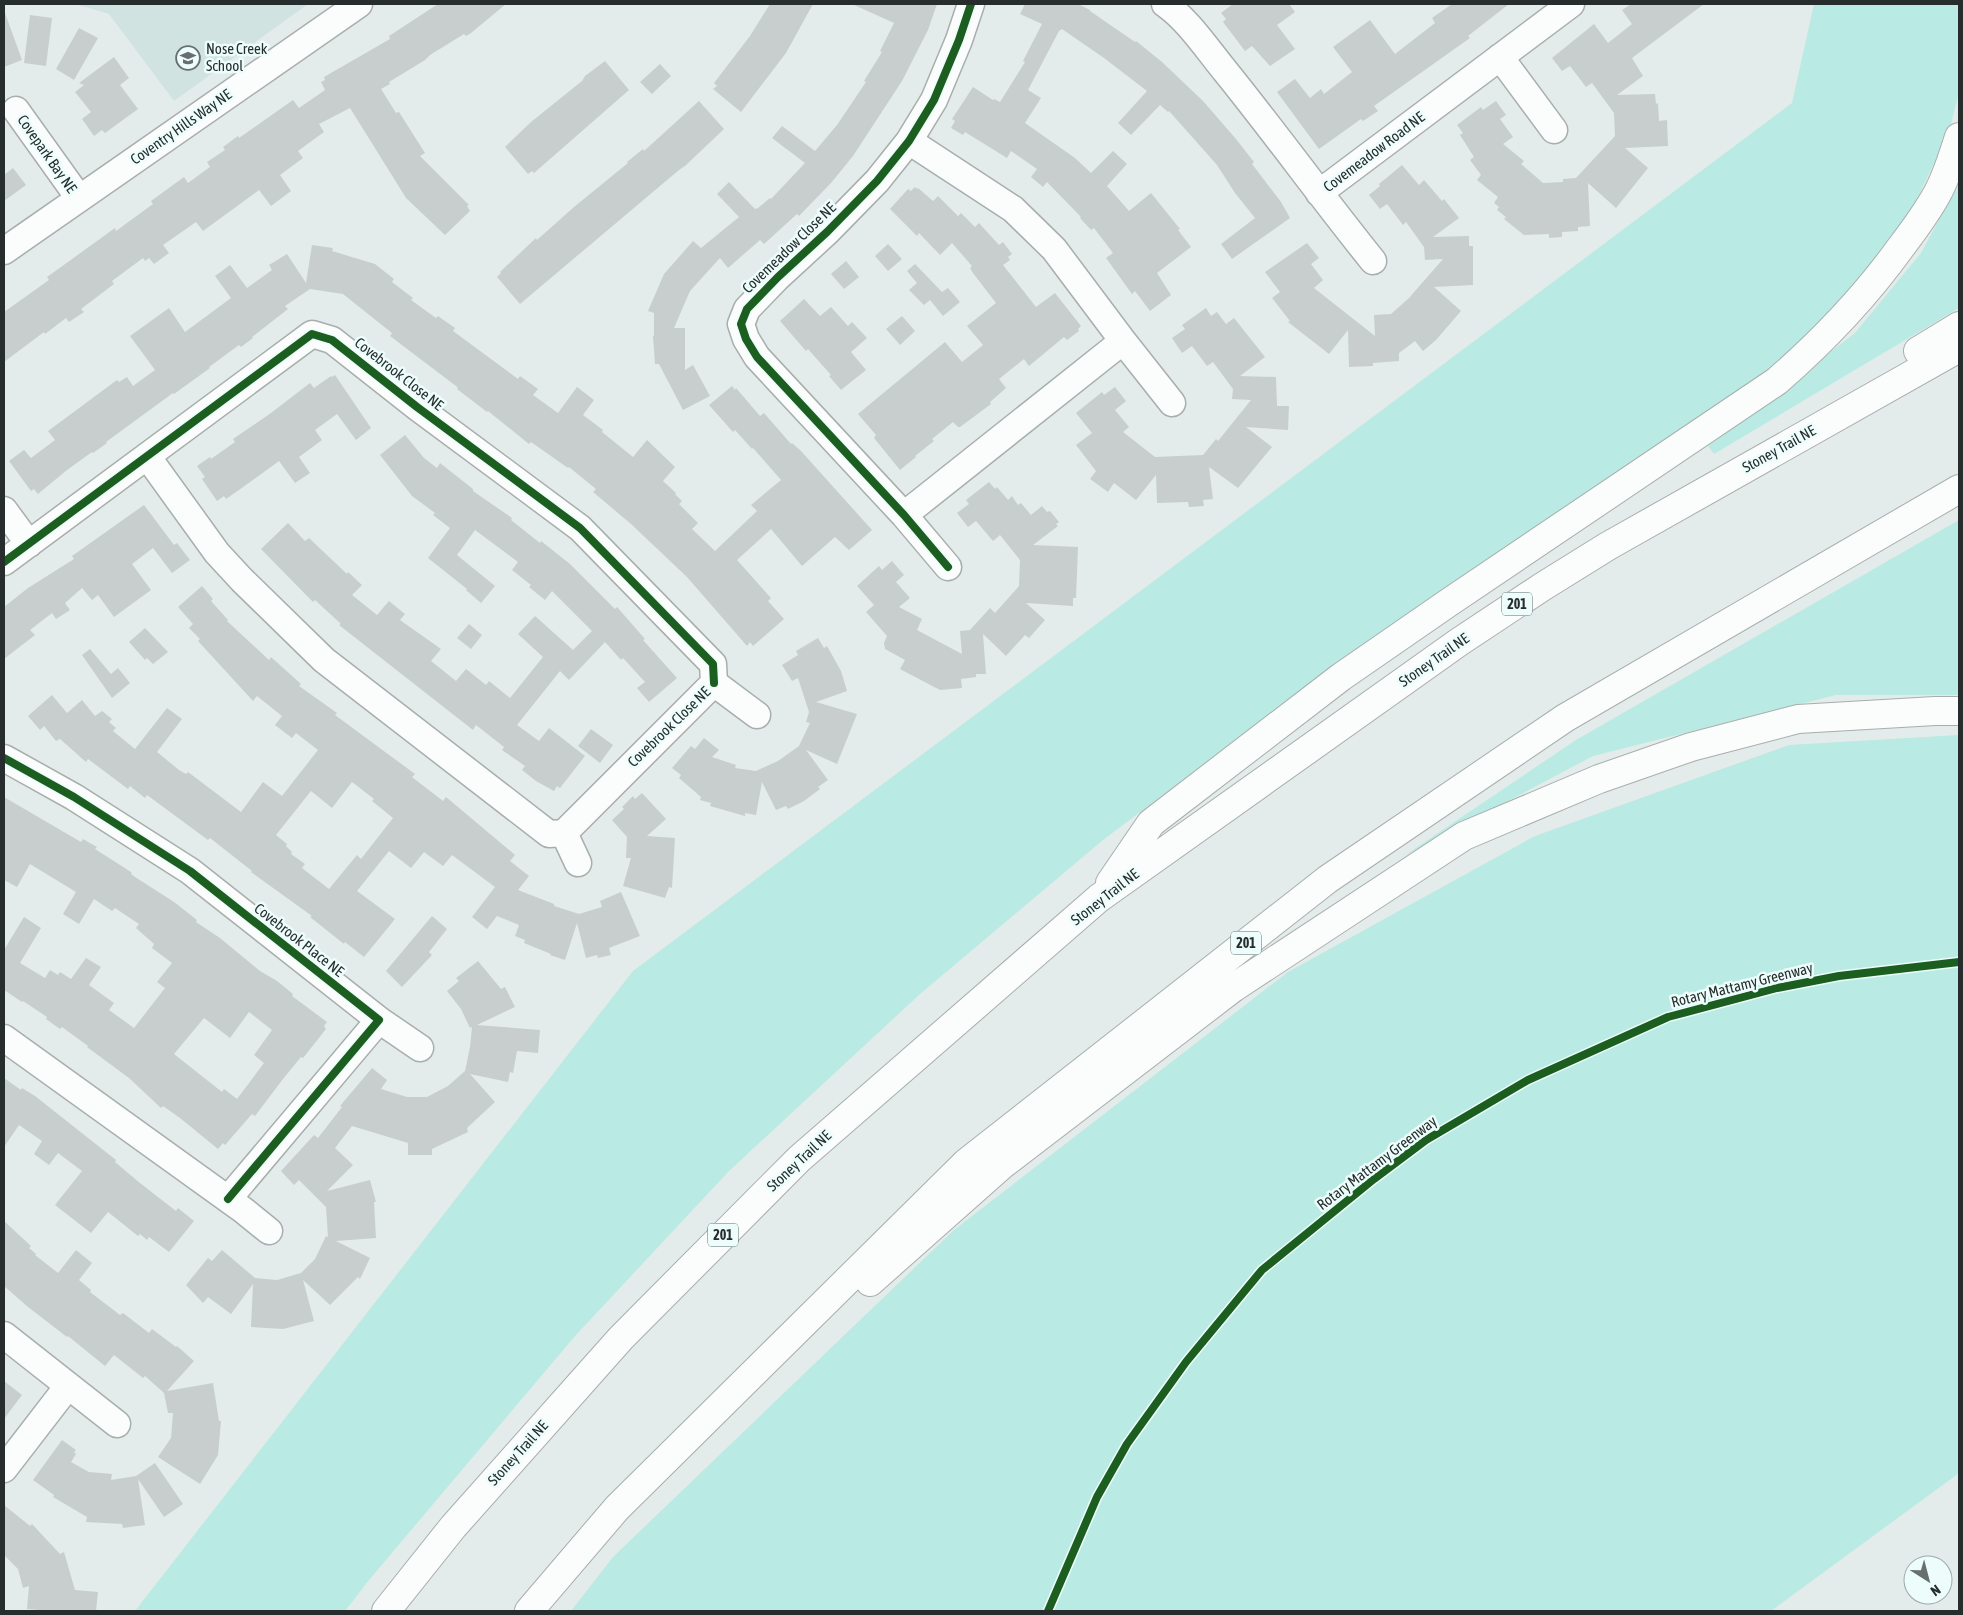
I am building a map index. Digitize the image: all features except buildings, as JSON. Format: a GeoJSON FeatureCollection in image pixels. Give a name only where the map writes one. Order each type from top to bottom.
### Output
{"type":"FeatureCollection","features":[{"type":"Feature","properties":{"kind":"highway"},"geometry":{"type":"LineString","coordinates":[[1099,898],[1151,823],[1341,677],[1777,381],[1816,347],[1879,278],[1911,234],[1937,193],[1959,137]]}},
{"type":"Feature","properties":{"kind":"highway"},"geometry":{"type":"LineString","coordinates":[[1608,546],[1831,404],[1959,326]]}},
{"type":"Feature","properties":{"kind":"highway","name":"Stoney Trail NE"},"geometry":{"type":"LineString","coordinates":[[386,1611],[453,1527],[621,1338],[799,1159],[1099,898],[1459,642],[1608,546],[1959,348]]}},
{"type":"Feature","properties":{"kind":"highway","name":"201"},"geometry":{"type":"LineString","coordinates":[[530,1611],[617,1508],[967,1162],[1328,879],[1565,718],[1959,488]]}},
{"type":"Feature","properties":{"kind":"highway"},"geometry":{"type":"LineString","coordinates":[[617,1508],[1002,1164],[1233,988],[1464,836],[1598,778],[1691,747],[1798,719],[1935,710],[1959,711]]}},
{"type":"Feature","properties":{"kind":"street","name":"Coventry Hills Way NE"},"geometry":{"type":"LineString","coordinates":[[4,250],[358,4]]}},
{"type":"Feature","properties":{"kind":"street","name":"Covemeadow Close NE"},"geometry":{"type":"LineString","coordinates":[[948,567],[904,515],[757,357],[746,339],[741,324],[746,309],[827,232],[877,181],[909,140],[934,100],[959,40],[971,4]]}},
{"type":"Feature","properties":{"kind":"street","name":"Covemeadow Road NE"},"geometry":{"type":"LineString","coordinates":[[1171,5],[1249,101],[1319,193],[1571,4]]}},
{"type":"Feature","properties":{"kind":"street"},"geometry":{"type":"LineString","coordinates":[[1500,57],[1554,130]]}},
{"type":"Feature","properties":{"kind":"street","name":"Covepark Bay NE"},"geometry":{"type":"LineString","coordinates":[[16,110],[79,198]]}},
{"type":"Feature","properties":{"kind":"street"},"geometry":{"type":"LineString","coordinates":[[909,140],[1013,210],[1054,248],[1172,403]]}},
{"type":"Feature","properties":{"kind":"street"},"geometry":{"type":"LineString","coordinates":[[1319,193],[1373,261]]}},
{"type":"Feature","properties":{"kind":"street","name":"Covebrook Close NE"},"geometry":{"type":"LineString","coordinates":[[28,544],[312,334],[332,340],[417,407],[580,528],[713,664],[714,683],[564,833]]}},
{"type":"Feature","properties":{"kind":"street"},"geometry":{"type":"LineString","coordinates":[[904,515],[1123,341]]}},
{"type":"Feature","properties":{"kind":"street"},"geometry":{"type":"LineString","coordinates":[[147,456],[217,553],[324,660],[549,834],[564,833],[578,863]]}},
{"type":"Feature","properties":{"kind":"street"},"geometry":{"type":"LineString","coordinates":[[4,510],[28,544],[4,562]]}},
{"type":"Feature","properties":{"kind":"street"},"geometry":{"type":"LineString","coordinates":[[714,683],[757,715]]}},
{"type":"Feature","properties":{"kind":"street","name":"Covebrook Place NE"},"geometry":{"type":"LineString","coordinates":[[4,758],[74,797],[190,871],[379,1020],[420,1048]]}},
{"type":"Feature","properties":{"kind":"street"},"geometry":{"type":"LineString","coordinates":[[228,1199],[379,1020]]}},
{"type":"Feature","properties":{"kind":"street"},"geometry":{"type":"LineString","coordinates":[[4,1038],[228,1199],[269,1231]]}},
{"type":"Feature","properties":{"kind":"street"},"geometry":{"type":"LineString","coordinates":[[4,1335],[117,1424]]}},
{"type":"Feature","properties":{"kind":"street"},"geometry":{"type":"LineString","coordinates":[[4,1469],[68,1386]]}},
{"type":"Feature","properties":{"kind":"shaded area","name":"Nose Creek School"},"geometry":{"type":"Polygon","coordinates":[[[75,4],[308,4],[174,101],[109,14],[75,4]]]}},
{"type":"Feature","properties":{"kind":"shaded area"},"geometry":{"type":"Polygon","coordinates":[[[1814,4],[1959,4],[1959,92],[1949,132],[1904,226],[1846,303],[1767,371],[1328,670],[1103,840],[920,994],[729,1171],[575,1336],[345,1611],[135,1611],[633,971],[1792,103],[1814,4]]]}},
{"type":"Feature","properties":{"kind":"shaded area"},"geometry":{"type":"Polygon","coordinates":[[[1959,183],[1959,308],[1714,454],[1708,446],[1855,333],[1921,253],[1959,183]]]}},
{"type":"Feature","properties":{"kind":"shaded area"},"geometry":{"type":"Polygon","coordinates":[[[1959,520],[1959,695],[1836,695],[1593,756],[1404,856],[1576,740],[1959,520]]]}},
{"type":"Feature","properties":{"kind":"shaded area"},"geometry":{"type":"Polygon","coordinates":[[[1959,735],[1959,1473],[1771,1611],[571,1611],[613,1557],[954,1230],[1288,972],[1535,836],[1789,745],[1959,735]]]}},
{"type":"Feature","properties":{"kind":"cycle path"},"geometry":{"type":"LineString","coordinates":[[948,567],[904,515],[757,357],[746,339],[741,324],[747,309],[877,181],[909,141],[934,100],[959,40],[971,4]]}},
{"type":"Feature","properties":{"kind":"cycle path"},"geometry":{"type":"LineString","coordinates":[[4,562],[312,334],[332,340],[417,407],[580,528],[713,664],[714,683]]}},
{"type":"Feature","properties":{"kind":"cycle path"},"geometry":{"type":"LineString","coordinates":[[4,758],[74,797],[190,871],[379,1020],[228,1199]]}},
{"type":"Feature","properties":{"kind":"cycle path","name":"Rotary Mattamy Greenway"},"geometry":{"type":"LineString","coordinates":[[1048,1611],[1097,1497],[1127,1444],[1186,1362],[1262,1270],[1374,1179],[1426,1140],[1528,1080],[1668,1017],[1777,988],[1839,976],[1959,962]]}},
{"type":"Feature","properties":{"kind":"place","name":"Nose Creek School"},"geometry":{"type":"Point","coordinates":[188,58]}}]}
